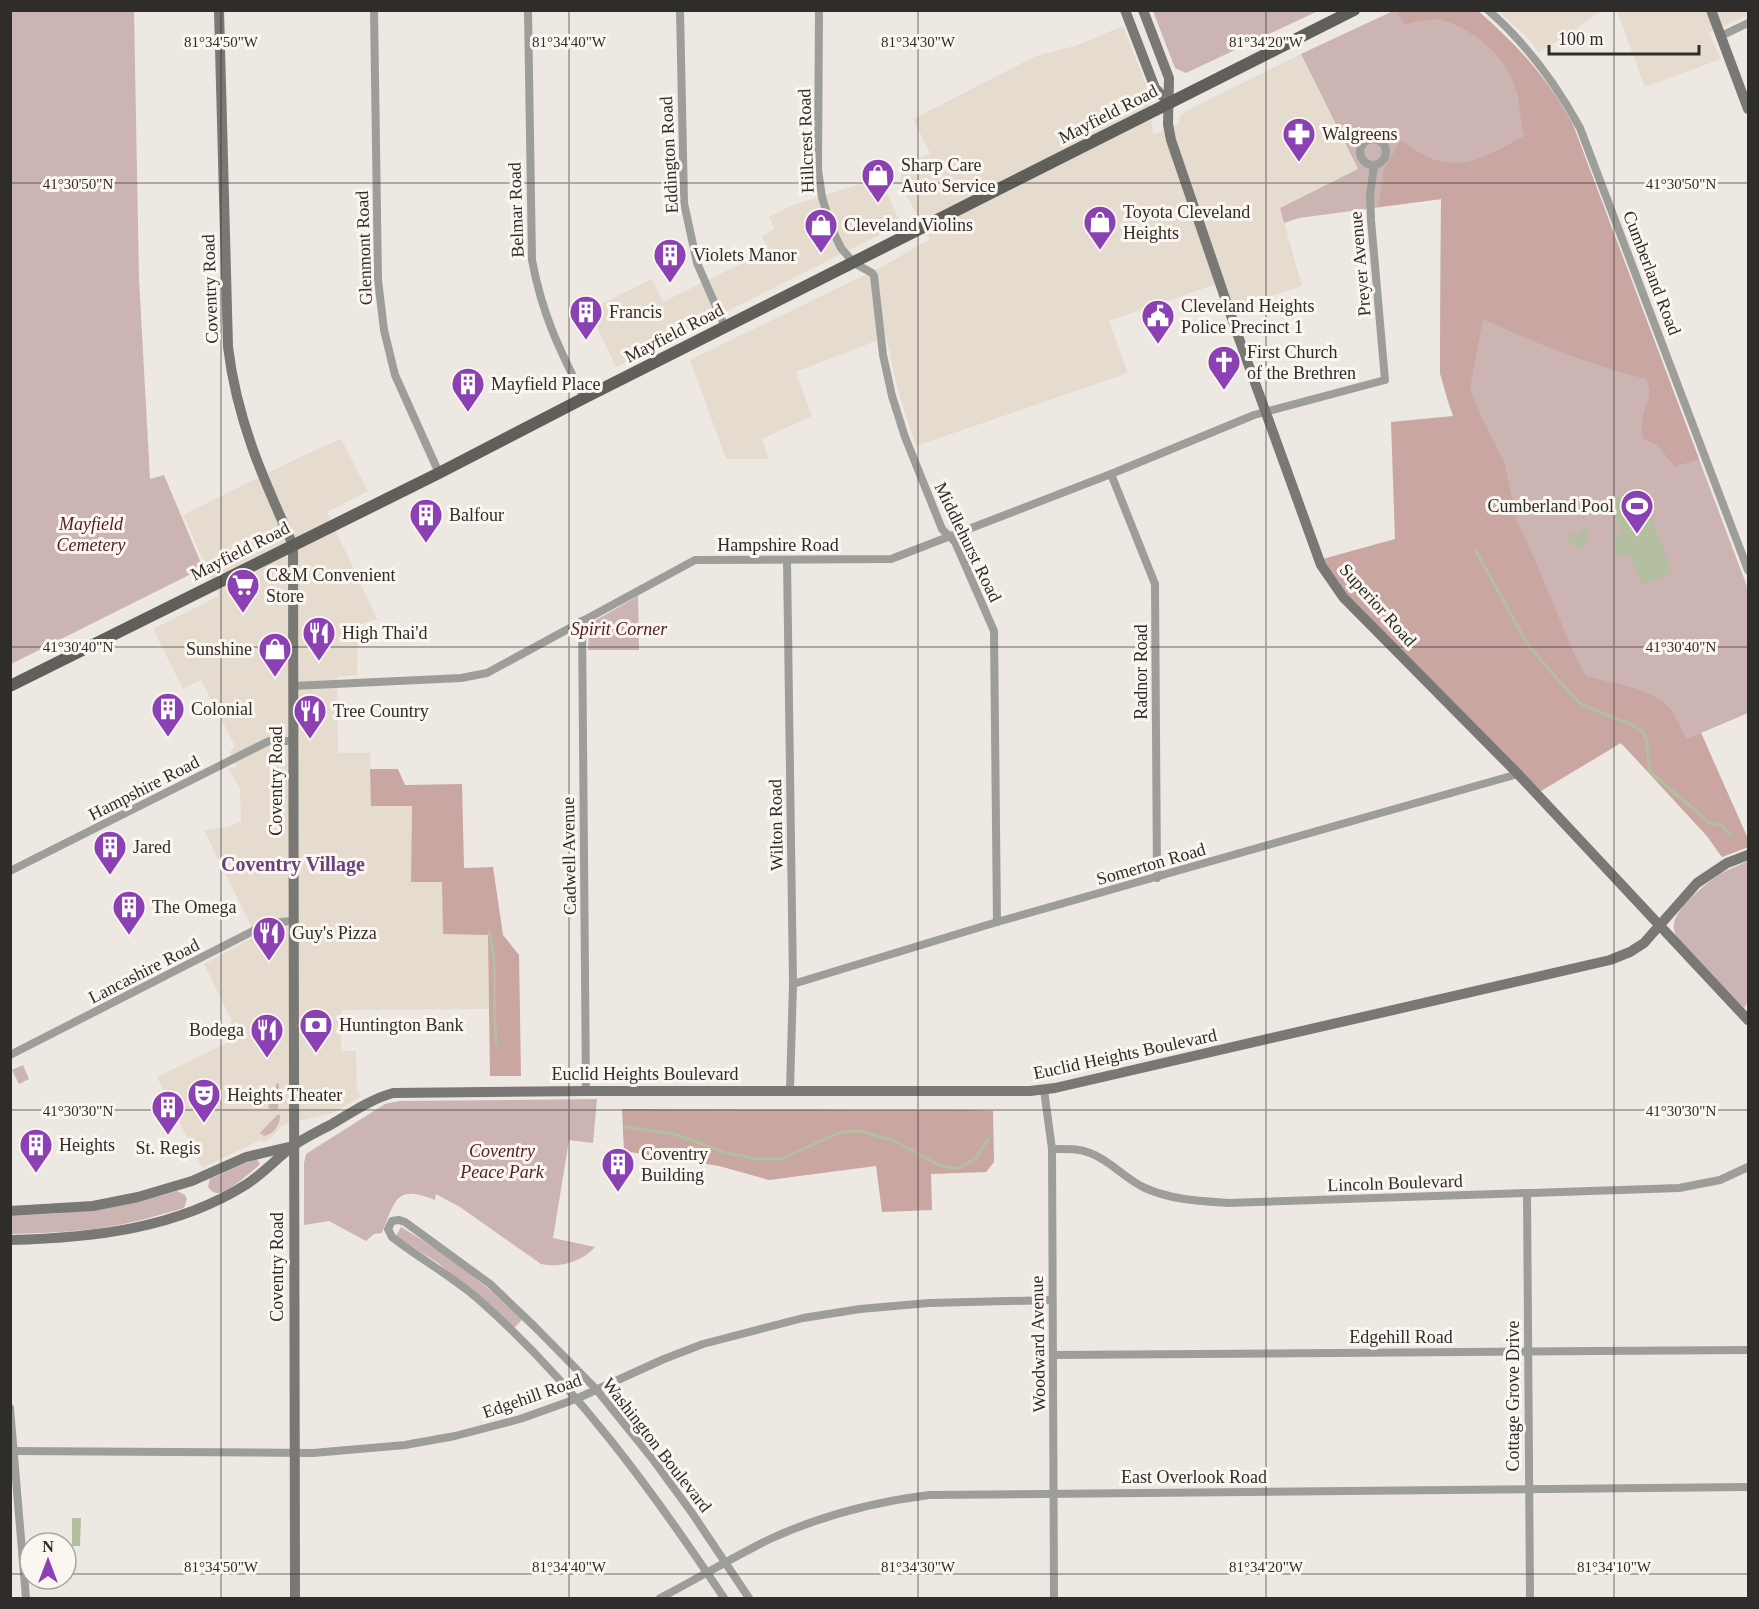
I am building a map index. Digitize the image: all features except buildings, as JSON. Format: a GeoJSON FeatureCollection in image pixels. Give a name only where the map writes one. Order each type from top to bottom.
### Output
{"type":"FeatureCollection","features":[{"type":"Feature","properties":{"kind":"main road","name":"Mayfield Road"},"geometry":{"type":"LineString","coordinates":[[10,686],[439,473],[1354,10]]}},
{"type":"Feature","properties":{"kind":"street","name":"Coventry Road"},"geometry":{"type":"LineString","coordinates":[[219,10],[228,347],[231,373],[235,396],[252,449],[293,545],[295,1599]]}},
{"type":"Feature","properties":{"kind":"street","name":"Glenmont Road"},"geometry":{"type":"LineString","coordinates":[[374,10],[378,280],[384,330],[395,375],[439,473]]}},
{"type":"Feature","properties":{"kind":"street","name":"Belmar Road"},"geometry":{"type":"LineString","coordinates":[[528,10],[532,260],[549,326],[584,398]]}},
{"type":"Feature","properties":{"kind":"street","name":"Eddington Road"},"geometry":{"type":"LineString","coordinates":[[680,10],[684,203],[697,262],[725,327]]}},
{"type":"Feature","properties":{"kind":"street","name":"Hillcrest Road"},"geometry":{"type":"LineString","coordinates":[[819,10],[820,184],[831,226],[841,248],[854,263]]}},
{"type":"Feature","properties":{"kind":"street"},"geometry":{"type":"LineString","coordinates":[[1125,10],[1155,88],[1169,103]]}},
{"type":"Feature","properties":{"kind":"street","name":"Cumberland Road"},"geometry":{"type":"LineString","coordinates":[[1488,10],[1534,56],[1563,96],[1580,128],[1749,570]]}},
{"type":"Feature","properties":{"kind":"street"},"geometry":{"type":"LineString","coordinates":[[1711,10],[1749,110]]}},
{"type":"Feature","properties":{"kind":"street"},"geometry":{"type":"LineString","coordinates":[[1129,22],[1144,13]]}},
{"type":"Feature","properties":{"kind":"street","name":"Superior Road"},"geometry":{"type":"LineString","coordinates":[[1144,13],[1169,78],[1168,124],[1171,140],[1264,411],[1321,565],[1343,597],[1518,774],[1749,1020]]}},
{"type":"Feature","properties":{"kind":"street"},"geometry":{"type":"LineString","coordinates":[[1721,36],[1749,23]]}},
{"type":"Feature","properties":{"kind":"street","name":"Preyer Avenue"},"geometry":{"type":"LineString","coordinates":[[1264,411],[1385,380],[1371,220],[1370,195],[1374,166]]}},
{"type":"Feature","properties":{"kind":"street","name":"Middlehurst Road"},"geometry":{"type":"LineString","coordinates":[[854,263],[874,276],[883,355],[892,396],[916,467],[942,529],[955,542],[994,631],[997,922]]}},
{"type":"Feature","properties":{"kind":"street","name":"Hampshire Road"},"geometry":{"type":"LineString","coordinates":[[293,686],[475,676],[487,673],[695,560],[891,559],[1111,474],[1264,411]]}},
{"type":"Feature","properties":{"kind":"street","name":"Radnor Road"},"geometry":{"type":"LineString","coordinates":[[1111,474],[1155,584],[1157,878]]}},
{"type":"Feature","properties":{"kind":"street","name":"Wilton Road"},"geometry":{"type":"LineString","coordinates":[[787,560],[793,984],[790,1090]]}},
{"type":"Feature","properties":{"kind":"street","name":"Cadwell Avenue"},"geometry":{"type":"LineString","coordinates":[[582,621],[586,1091]]}},
{"type":"Feature","properties":{"kind":"street","name":"Hampshire Road"},"geometry":{"type":"LineString","coordinates":[[10,871],[269,741],[293,741]]}},
{"type":"Feature","properties":{"kind":"street","name":"Somerton Road"},"geometry":{"type":"LineString","coordinates":[[793,984],[997,922],[1518,774]]}},
{"type":"Feature","properties":{"kind":"street","name":"Euclid Heights Boulevard"},"geometry":{"type":"LineString","coordinates":[[10,1240],[87,1236],[153,1224],[180,1216],[205,1206],[248,1183],[293,1146],[376,1099],[393,1093],[1044,1090],[1610,960],[1644,943],[1697,883],[1727,863],[1749,855]]}},
{"type":"Feature","properties":{"kind":"street","name":"Lancashire Road"},"geometry":{"type":"LineString","coordinates":[[10,1055],[259,928],[270,923],[292,921]]}},
{"type":"Feature","properties":{"kind":"street","name":"Woodward Avenue"},"geometry":{"type":"LineString","coordinates":[[1044,1090],[1052,1149],[1054,1599]]}},
{"type":"Feature","properties":{"kind":"street","name":"Euclid Heights Boulevard"},"geometry":{"type":"LineString","coordinates":[[10,1211],[66,1208],[129,1199],[192,1181],[246,1156],[293,1146]]}},
{"type":"Feature","properties":{"kind":"street","name":"Lincoln Boulevard"},"geometry":{"type":"LineString","coordinates":[[1052,1149],[1082,1150],[1092,1153],[1142,1186],[1162,1194],[1189,1201],[1228,1203],[1679,1188],[1720,1180],[1749,1167]]}},
{"type":"Feature","properties":{"kind":"street","name":"Cottage Grove Drive"},"geometry":{"type":"LineString","coordinates":[[1527,1193],[1530,1599]]}},
{"type":"Feature","properties":{"kind":"street","name":"Washington Boulevard"},"geometry":{"type":"LineString","coordinates":[[724,1599],[642,1478],[576,1399],[516,1335],[474,1296],[392,1237],[388,1229],[392,1221],[405,1222],[490,1284],[529,1320],[596,1389],[651,1457],[749,1599]]}},
{"type":"Feature","properties":{"kind":"street","name":"Edgehill Road"},"geometry":{"type":"LineString","coordinates":[[13,1451],[293,1452],[354,1450],[405,1445],[456,1436],[520,1419],[576,1399],[703,1344],[803,1318],[929,1302],[1052,1300]]}},
{"type":"Feature","properties":{"kind":"street","name":"Edgehill Road"},"geometry":{"type":"LineString","coordinates":[[1054,1355],[1749,1350]]}},
{"type":"Feature","properties":{"kind":"street"},"geometry":{"type":"LineString","coordinates":[[10,1408],[26,1599]]}},
{"type":"Feature","properties":{"kind":"street","name":"East Overlook Road"},"geometry":{"type":"LineString","coordinates":[[660,1599],[770,1540],[807,1524],[881,1502],[929,1495],[1528,1491],[1749,1487]]}},
{"type":"Feature","properties":{"kind":"shaded area"},"geometry":{"type":"Polygon","coordinates":[[[1748,10],[1748,15],[1709,33],[1721,59],[1645,87],[1617,11],[1748,10]]]}},
{"type":"Feature","properties":{"kind":"shaded area"},"geometry":{"type":"Polygon","coordinates":[[[1397,11],[1478,11],[1531,63],[1553,92],[1573,125],[1699,459],[1675,467],[1657,445],[1642,438],[1642,420],[1649,394],[1646,379],[1563,353],[1483,319],[1470,388],[1478,410],[1505,464],[1517,523],[1586,676],[1633,688],[1664,702],[1686,739],[1701,733],[1748,839],[1748,847],[1722,857],[1707,836],[1621,743],[1536,794],[1343,597],[1319,560],[1395,539],[1391,422],[1453,416],[1440,373],[1441,199],[1378,207],[1384,169],[1401,140],[1430,158],[1456,163],[1479,159],[1524,136],[1512,78],[1489,47],[1468,32],[1445,21],[1430,19],[1405,25],[1397,11]]]}},
{"type":"Feature","properties":{"kind":"shaded area"},"geometry":{"type":"Polygon","coordinates":[[[1498,11],[1602,11],[1539,53],[1528,38],[1498,11]]]}},
{"type":"Feature","properties":{"kind":"shaded area"},"geometry":{"type":"Polygon","coordinates":[[[1123,26],[1148,90],[1153,135],[1179,123],[1180,116],[1186,111],[1301,54],[1358,170],[1280,208],[1302,286],[1234,308],[1225,281],[1109,321],[1128,373],[916,446],[899,394],[886,337],[796,372],[812,416],[762,439],[769,459],[726,459],[690,360],[885,265],[930,239],[901,185],[901,169],[930,153],[913,119],[1036,56],[1075,46],[1123,26]]]}},
{"type":"Feature","properties":{"kind":"shaded area"},"geometry":{"type":"Polygon","coordinates":[[[880,178],[901,224],[616,367],[589,310],[652,279],[663,302],[769,250],[762,236],[775,229],[769,217],[793,205],[880,178]]]}},
{"type":"Feature","properties":{"kind":"shaded area"},"geometry":{"type":"Polygon","coordinates":[[[341,439],[368,491],[327,512],[377,619],[358,625],[357,675],[337,677],[338,753],[370,753],[371,806],[412,806],[411,881],[442,882],[488,935],[489,1009],[341,1010],[341,1051],[356,1051],[357,1091],[362,1096],[333,1113],[282,1125],[263,1143],[260,1140],[202,1168],[157,1077],[237,1038],[230,1023],[231,1019],[204,964],[256,936],[204,830],[229,827],[241,821],[240,788],[228,768],[237,767],[230,752],[235,746],[201,680],[183,689],[153,629],[219,596],[183,515],[341,439]]]}},
{"type":"Feature","properties":{"kind":"shaded area","name":"Cumberland Pool"},"geometry":{"type":"Polygon","coordinates":[[[1641,488],[1672,573],[1641,585],[1630,554],[1619,558],[1611,537],[1621,533],[1609,500],[1641,488]]]}},
{"type":"Feature","properties":{"kind":"shaded area"},"geometry":{"type":"Polygon","coordinates":[[[1582,530],[1588,533],[1585,547],[1580,549],[1566,537],[1571,533],[1576,536],[1580,535],[1582,530]]]}},
{"type":"Feature","properties":{"kind":"shaded area"},"geometry":{"type":"Polygon","coordinates":[[[370,769],[398,769],[405,785],[462,784],[464,868],[493,867],[503,935],[519,955],[521,1076],[490,1076],[488,935],[443,934],[442,882],[411,882],[412,806],[371,806],[370,769]]]}},
{"type":"Feature","properties":{"kind":"shaded area"},"geometry":{"type":"Polygon","coordinates":[[[622,1109],[993,1111],[994,1162],[986,1172],[931,1174],[932,1210],[882,1212],[876,1166],[769,1180],[719,1166],[624,1151],[622,1109]]]}},
{"type":"Feature","properties":{"kind":"shaded area"},"geometry":{"type":"Polygon","coordinates":[[[72,1518],[81,1518],[80,1546],[78,1546],[78,1531],[72,1531],[72,1518]]]}},
{"type":"Feature","properties":{"kind":"green space","name":"Mayfield Cemetery"},"geometry":{"type":"Polygon","coordinates":[[[11,10],[134,11],[139,279],[150,479],[164,475],[203,568],[11,664],[11,10]]]}},
{"type":"Feature","properties":{"kind":"green space"},"geometry":{"type":"Polygon","coordinates":[[[1153,11],[1318,11],[1186,73],[1175,68],[1153,11]]]}},
{"type":"Feature","properties":{"kind":"green space"},"geometry":{"type":"Polygon","coordinates":[[[1393,11],[1478,11],[1531,63],[1553,92],[1573,125],[1748,589],[1748,713],[1701,733],[1748,839],[1748,847],[1722,857],[1707,836],[1629,751],[1582,705],[1471,463],[1448,402],[1440,373],[1441,199],[1299,218],[1284,223],[1280,208],[1358,169],[1301,54],[1393,11]]]}},
{"type":"Feature","properties":{"kind":"green space","name":"Spirit Corner"},"geometry":{"type":"Polygon","coordinates":[[[638,596],[639,650],[588,650],[589,624],[638,596]]]}},
{"type":"Feature","properties":{"kind":"green space"},"geometry":{"type":"Polygon","coordinates":[[[1748,861],[1748,1002],[1744,1008],[1677,937],[1674,926],[1680,910],[1701,888],[1722,873],[1748,861]]]}},
{"type":"Feature","properties":{"kind":"green space"},"geometry":{"type":"Polygon","coordinates":[[[23,1065],[29,1079],[19,1084],[12,1070],[23,1065]]]}},
{"type":"Feature","properties":{"kind":"green space"},"geometry":{"type":"Polygon","coordinates":[[[277,1083],[279,1084],[278,1109],[270,1109],[268,1107],[277,1083]]]}},
{"type":"Feature","properties":{"kind":"green space","name":"Coventry Peace Park"},"geometry":{"type":"Polygon","coordinates":[[[597,1099],[593,1143],[569,1140],[553,1238],[595,1247],[584,1257],[570,1263],[541,1264],[460,1207],[436,1194],[435,1200],[412,1194],[399,1198],[390,1212],[382,1233],[374,1234],[366,1241],[329,1221],[304,1225],[306,1154],[385,1104],[399,1101],[597,1099]]]}},
{"type":"Feature","properties":{"kind":"green space"},"geometry":{"type":"Polygon","coordinates":[[[277,1115],[280,1115],[278,1126],[268,1135],[264,1136],[260,1133],[277,1115]]]}},
{"type":"Feature","properties":{"kind":"green space"},"geometry":{"type":"Polygon","coordinates":[[[256,1158],[260,1164],[232,1187],[216,1193],[208,1187],[210,1179],[256,1158]]]}},
{"type":"Feature","properties":{"kind":"green space"},"geometry":{"type":"Polygon","coordinates":[[[177,1191],[185,1195],[187,1199],[184,1208],[146,1219],[96,1229],[11,1234],[10,1216],[95,1209],[136,1202],[177,1191]]]}},
{"type":"Feature","properties":{"kind":"green space"},"geometry":{"type":"Polygon","coordinates":[[[401,1227],[464,1270],[522,1320],[514,1328],[438,1263],[396,1236],[401,1227]]]}},
{"type":"Feature","properties":{"kind":"waterway"},"geometry":{"type":"LineString","coordinates":[[1476,551],[1528,645],[1568,691],[1582,705],[1642,731],[1647,741],[1649,771],[1710,823],[1723,826],[1731,836]]}},
{"type":"Feature","properties":{"kind":"waterway"},"geometry":{"type":"LineString","coordinates":[[489,931],[495,974],[494,1017],[497,1045]]}},
{"type":"Feature","properties":{"kind":"waterway"},"geometry":{"type":"LineString","coordinates":[[625,1127],[674,1134],[724,1152],[756,1159],[781,1159],[841,1132],[860,1131],[894,1141],[937,1164],[950,1168],[959,1168],[975,1159],[988,1139]]}},
{"type":"Feature","properties":{"kind":"place","name":"Walgreens"},"geometry":{"type":"Point","coordinates":[1299,163]}},
{"type":"Feature","properties":{"kind":"place","name":"Sharp Care Auto Service"},"geometry":{"type":"Point","coordinates":[878,204]}},
{"type":"Feature","properties":{"kind":"place","name":"Toyota Cleveland Heights"},"geometry":{"type":"Point","coordinates":[1100,251]}},
{"type":"Feature","properties":{"kind":"place","name":"Cleveland Violins"},"geometry":{"type":"Point","coordinates":[821,254]}},
{"type":"Feature","properties":{"kind":"place","name":"Violets Manor"},"geometry":{"type":"Point","coordinates":[670,284]}},
{"type":"Feature","properties":{"kind":"place","name":"Francis"},"geometry":{"type":"Point","coordinates":[586,341]}},
{"type":"Feature","properties":{"kind":"place","name":"Cleveland Heights Police Precinct 1"},"geometry":{"type":"Point","coordinates":[1158,345]}},
{"type":"Feature","properties":{"kind":"place","name":"First Church of the Brethren"},"geometry":{"type":"Point","coordinates":[1224,391]}},
{"type":"Feature","properties":{"kind":"place","name":"Mayfield Place"},"geometry":{"type":"Point","coordinates":[468,413]}},
{"type":"Feature","properties":{"kind":"place","name":"Cumberland Pool"},"geometry":{"type":"Point","coordinates":[1637,535]}},
{"type":"Feature","properties":{"kind":"place","name":"Balfour"},"geometry":{"type":"Point","coordinates":[426,544]}},
{"type":"Feature","properties":{"kind":"place","name":"C&M Convenient Store"},"geometry":{"type":"Point","coordinates":[243,614]}},
{"type":"Feature","properties":{"kind":"place","name":"High Thai'd"},"geometry":{"type":"Point","coordinates":[319,662]}},
{"type":"Feature","properties":{"kind":"place","name":"Sunshine"},"geometry":{"type":"Point","coordinates":[275,678]}},
{"type":"Feature","properties":{"kind":"place","name":"Colonial"},"geometry":{"type":"Point","coordinates":[168,738]}},
{"type":"Feature","properties":{"kind":"place","name":"Tree Country"},"geometry":{"type":"Point","coordinates":[310,740]}},
{"type":"Feature","properties":{"kind":"place","name":"Jared"},"geometry":{"type":"Point","coordinates":[110,876]}},
{"type":"Feature","properties":{"kind":"place","name":"The Omega"},"geometry":{"type":"Point","coordinates":[129,936]}},
{"type":"Feature","properties":{"kind":"place","name":"Guy's Pizza"},"geometry":{"type":"Point","coordinates":[269,962]}},
{"type":"Feature","properties":{"kind":"place","name":"Huntington Bank"},"geometry":{"type":"Point","coordinates":[316,1054]}},
{"type":"Feature","properties":{"kind":"place","name":"Bodega"},"geometry":{"type":"Point","coordinates":[267,1059]}},
{"type":"Feature","properties":{"kind":"place","name":"Heights Theater"},"geometry":{"type":"Point","coordinates":[204,1124]}},
{"type":"Feature","properties":{"kind":"place","name":"St. Regis"},"geometry":{"type":"Point","coordinates":[168,1136]}},
{"type":"Feature","properties":{"kind":"place","name":"Heights"},"geometry":{"type":"Point","coordinates":[36,1174]}},
{"type":"Feature","properties":{"kind":"place","name":"Coventry Building"},"geometry":{"type":"Point","coordinates":[618,1193]}},
{"type":"Feature","properties":{"kind":"district","name":"Coventry Village"},"geometry":{"type":"Point","coordinates":[293,864]}}]}
